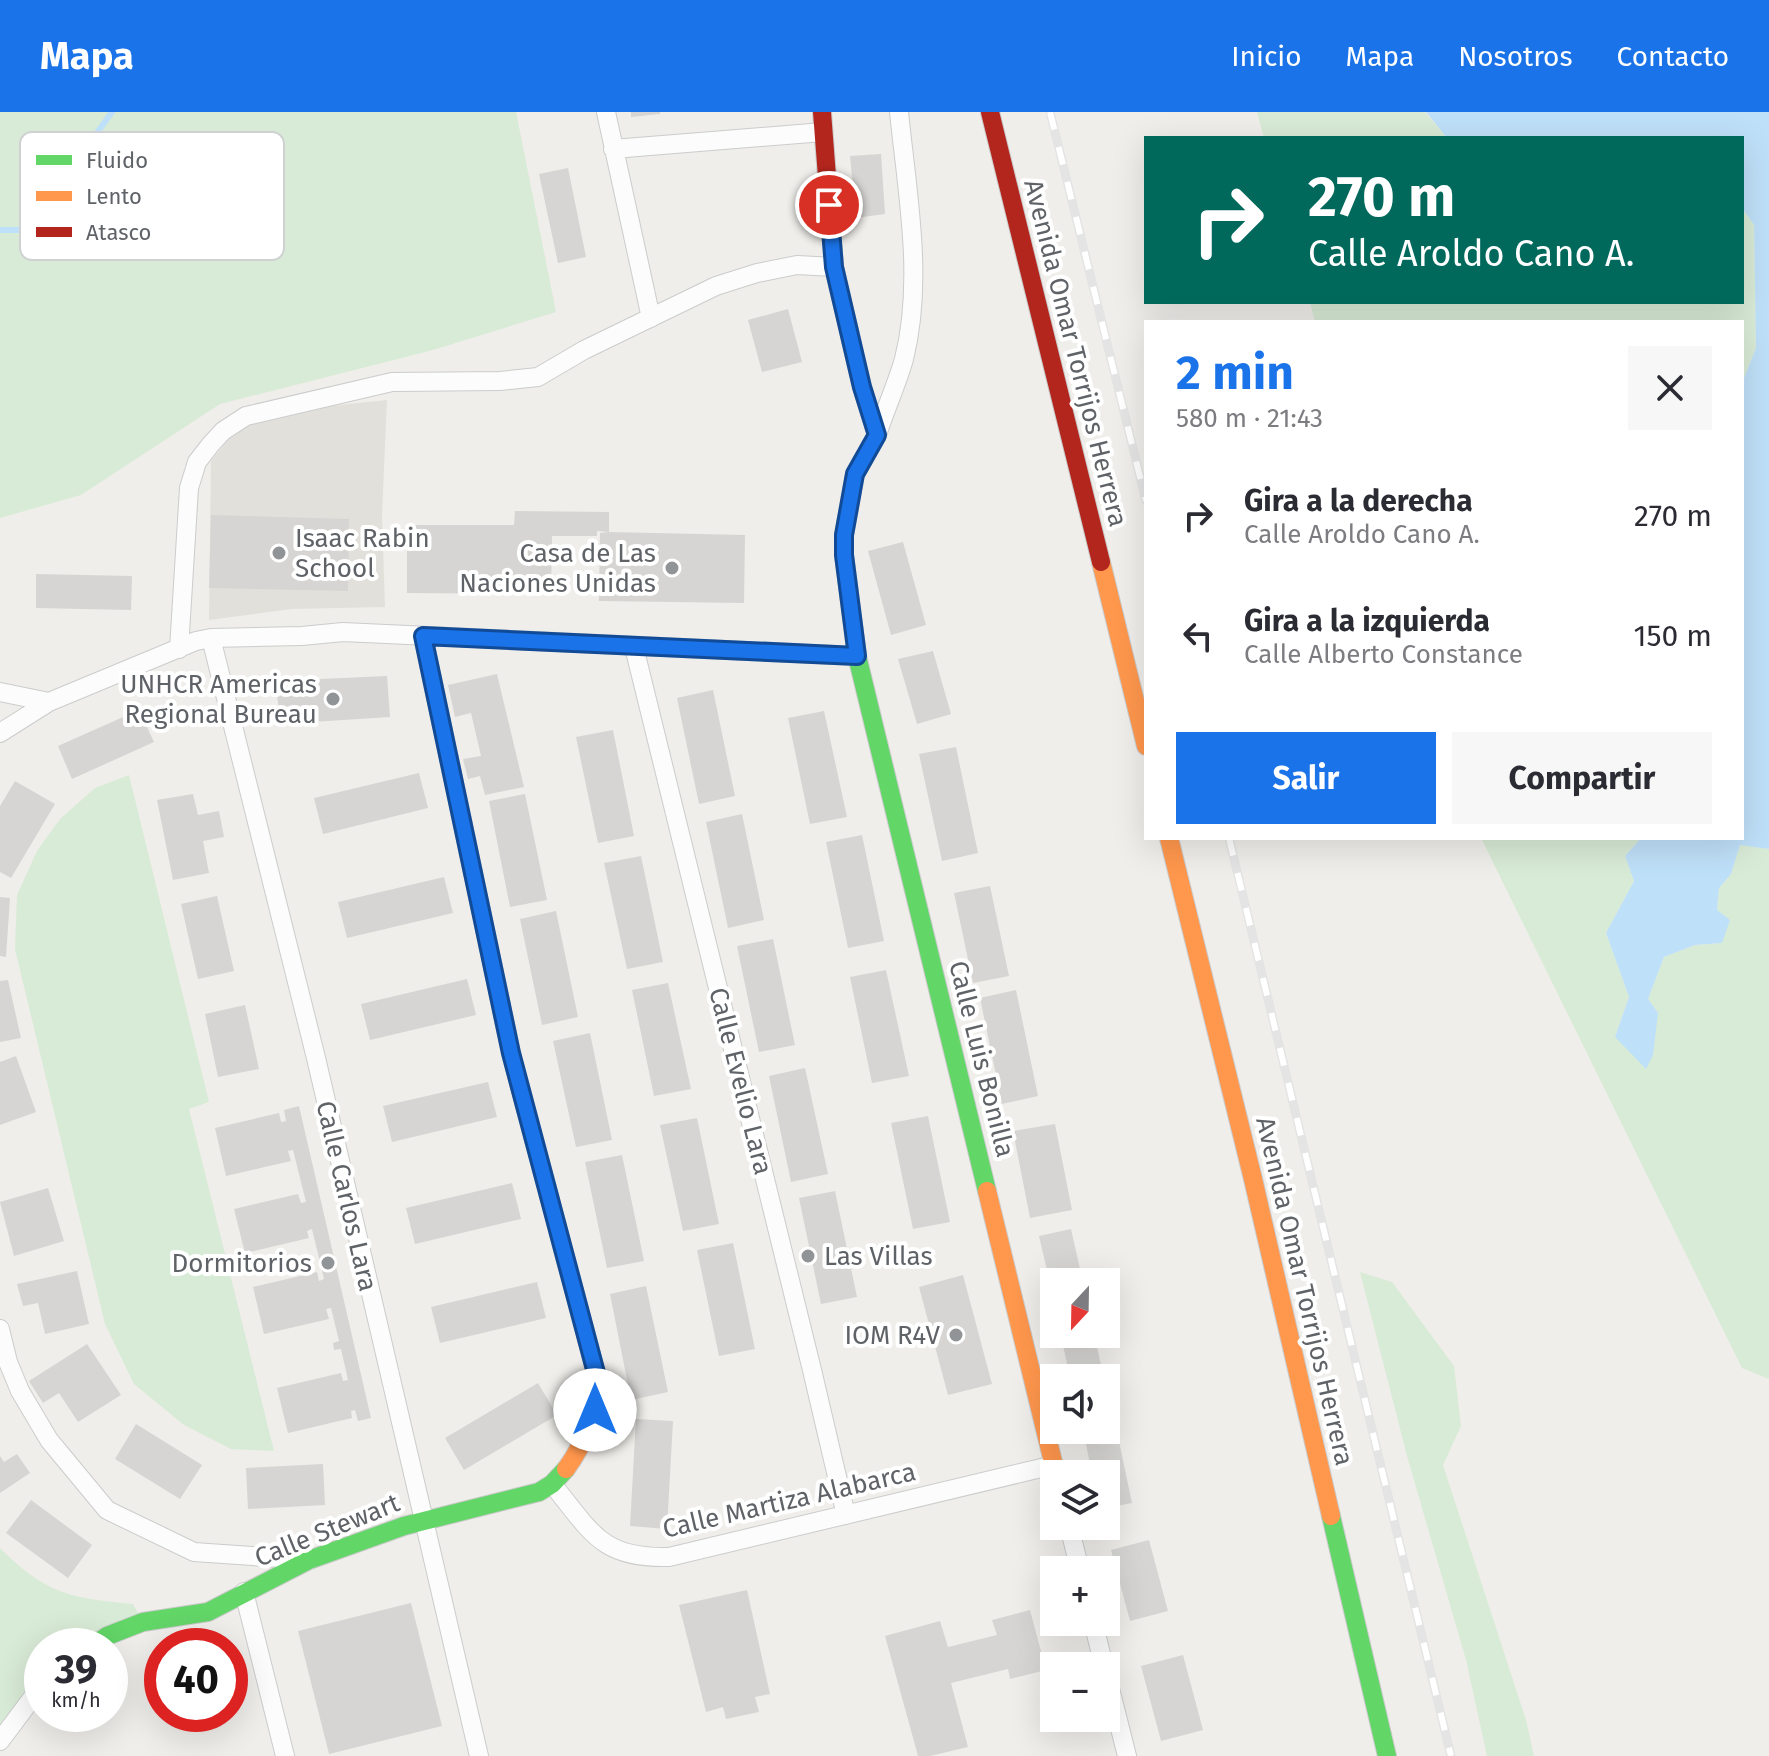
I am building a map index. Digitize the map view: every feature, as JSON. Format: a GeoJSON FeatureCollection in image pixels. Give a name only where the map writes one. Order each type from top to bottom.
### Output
{"type":"FeatureCollection","features":[{"type":"Feature","properties":{"kind":"street"},"geometry":{"type":"LineString","coordinates":[[606,112],[651,318]]}},
{"type":"Feature","properties":{"kind":"street"},"geometry":{"type":"LineString","coordinates":[[822,112],[834,267],[862,387],[877,435]]}},
{"type":"Feature","properties":{"kind":"street"},"geometry":{"type":"LineString","coordinates":[[877,435],[903,359],[911,317],[914,275],[899,112]]}},
{"type":"Feature","properties":{"kind":"street","name":"Avenida Omar Torrijos Herrera"},"geometry":{"type":"LineString","coordinates":[[990,112],[1144,738]]}},
{"type":"Feature","properties":{"kind":"street"},"geometry":{"type":"LineString","coordinates":[[613,149],[823,132]]}},
{"type":"Feature","properties":{"kind":"street"},"geometry":{"type":"LineString","coordinates":[[179,649],[189,488],[197,462],[223,431],[246,416],[392,382],[500,381],[538,377],[584,350],[716,286],[797,265],[834,267]]}},
{"type":"Feature","properties":{"kind":"street","name":"Calle Luis Bonilla"},"geometry":{"type":"LineString","coordinates":[[877,435],[855,474],[844,535],[857,656],[1053,1460]]}},
{"type":"Feature","properties":{"kind":"street"},"geometry":{"type":"LineString","coordinates":[[0,733],[49,702],[211,638],[343,632],[857,656]]}},
{"type":"Feature","properties":{"kind":"street"},"geometry":{"type":"LineString","coordinates":[[423,636],[511,1053],[596,1373],[598,1396],[590,1424],[570,1463],[553,1485],[523,1497],[423,1520]]}},
{"type":"Feature","properties":{"kind":"street","name":"Calle Carlos Lara"},"geometry":{"type":"LineString","coordinates":[[211,638],[316,1058],[479,1756]]}},
{"type":"Feature","properties":{"kind":"street","name":"Calle Evelio Lara"},"geometry":{"type":"LineString","coordinates":[[634,647],[846,1515]]}},
{"type":"Feature","properties":{"kind":"street"},"geometry":{"type":"LineString","coordinates":[[0,692],[49,702]]}},
{"type":"Feature","properties":{"kind":"street","name":"Avenida Omar Torrijos Herrera"},"geometry":{"type":"LineString","coordinates":[[1169,840],[1253,1179],[1387,1756]]}},
{"type":"Feature","properties":{"kind":"street"},"geometry":{"type":"LineString","coordinates":[[0,1329],[8,1362],[20,1391],[49,1440],[107,1510],[194,1552],[309,1560]]}},
{"type":"Feature","properties":{"kind":"street","name":"Calle Martiza Alabarca"},"geometry":{"type":"LineString","coordinates":[[553,1485],[597,1538],[623,1554],[643,1558],[669,1557],[1040,1472]]}},
{"type":"Feature","properties":{"kind":"street","name":"Calle Stewart"},"geometry":{"type":"LineString","coordinates":[[128,1628],[143,1622],[208,1612],[309,1560],[423,1520]]}},
{"type":"Feature","properties":{"kind":"street"},"geometry":{"type":"LineString","coordinates":[[244,1592],[285,1756]]}},
{"type":"Feature","properties":{"kind":"street"},"geometry":{"type":"LineString","coordinates":[[0,1741],[24,1709]]}},
{"type":"Feature","properties":{"kind":"street"},"geometry":{"type":"LineString","coordinates":[[1120,1728],[1127,1756]]}},
{"type":"Feature","properties":{"kind":"shaded area"},"geometry":{"type":"Polygon","coordinates":[[[387,400],[382,515],[385,607],[291,609],[209,620],[211,461],[228,440],[248,426],[292,410],[387,400]]]}},
{"type":"Feature","properties":{"kind":"green space"},"geometry":{"type":"Polygon","coordinates":[[[0,112],[516,112],[556,312],[433,350],[220,404],[81,495],[0,518],[0,112]]]}},
{"type":"Feature","properties":{"kind":"green space"},"geometry":{"type":"Polygon","coordinates":[[[1257,112],[1425,112],[1445,136],[1263,136],[1257,112]]]}},
{"type":"Feature","properties":{"kind":"green space"},"geometry":{"type":"Polygon","coordinates":[[[1744,211],[1754,225],[1756,348],[1744,378],[1744,320],[1314,320],[1310,304],[1744,304],[1744,211]]]}},
{"type":"Feature","properties":{"kind":"green space"},"geometry":{"type":"Polygon","coordinates":[[[129,775],[209,1102],[189,1109],[274,1451],[231,1449],[184,1425],[134,1384],[105,1324],[15,949],[17,895],[37,851],[60,819],[95,788],[129,775]]]}},
{"type":"Feature","properties":{"kind":"green space"},"geometry":{"type":"Polygon","coordinates":[[[1482,840],[1639,840],[1625,856],[1634,881],[1606,933],[1629,997],[1615,1037],[1648,999],[1664,957],[1695,945],[1722,943],[1717,910],[1719,888],[1731,874],[1740,844],[1769,849],[1769,1379],[1742,1368],[1482,840]]]}},
{"type":"Feature","properties":{"kind":"green space"},"geometry":{"type":"Polygon","coordinates":[[[1360,1272],[1392,1282],[1454,1366],[1461,1426],[1443,1465],[1526,1720],[1534,1756],[1487,1756],[1466,1660],[1407,1456],[1360,1272]]]}},
{"type":"Feature","properties":{"kind":"green space"},"geometry":{"type":"Polygon","coordinates":[[[0,1548],[31,1575],[60,1591],[133,1604],[143,1622],[128,1629],[24,1628],[24,1709],[0,1741],[0,1548]]]}},
{"type":"Feature","properties":{"kind":"water"},"geometry":{"type":"Polygon","coordinates":[[[1426,112],[1769,112],[1769,849],[1740,845],[1731,874],[1719,888],[1717,910],[1730,920],[1722,943],[1695,945],[1664,957],[1648,999],[1658,1013],[1653,1055],[1646,1069],[1615,1037],[1629,997],[1606,933],[1634,881],[1625,856],[1639,840],[1744,840],[1744,378],[1756,348],[1754,225],[1744,211],[1744,136],[1445,136],[1426,112]]]}},
{"type":"Feature","properties":{"kind":"building"},"geometry":{"type":"Polygon","coordinates":[[[631,112],[660,112],[660,114],[631,117],[631,112]]]}},
{"type":"Feature","properties":{"kind":"building"},"geometry":{"type":"Polygon","coordinates":[[[881,154],[885,214],[856,218],[850,156],[881,154]]]}},
{"type":"Feature","properties":{"kind":"building"},"geometry":{"type":"Polygon","coordinates":[[[568,168],[586,257],[558,263],[539,174],[568,168]]]}},
{"type":"Feature","properties":{"kind":"building"},"geometry":{"type":"Polygon","coordinates":[[[788,309],[802,362],[762,372],[748,320],[788,309]]]}},
{"type":"Feature","properties":{"kind":"building"},"geometry":{"type":"Polygon","coordinates":[[[515,511],[609,512],[609,532],[597,531],[597,536],[552,536],[551,594],[407,593],[407,525],[514,525],[515,511]]]}},
{"type":"Feature","properties":{"kind":"building","name":"Isaac Rabin School"},"geometry":{"type":"Polygon","coordinates":[[[211,515],[349,519],[348,591],[209,588],[211,515]]]}},
{"type":"Feature","properties":{"kind":"building","name":"Casa de Las Naciones Unidas"},"geometry":{"type":"Polygon","coordinates":[[[600,533],[745,535],[744,603],[599,601],[600,533]]]}},
{"type":"Feature","properties":{"kind":"building"},"geometry":{"type":"Polygon","coordinates":[[[903,542],[926,625],[891,635],[868,551],[903,542]]]}},
{"type":"Feature","properties":{"kind":"building"},"geometry":{"type":"Polygon","coordinates":[[[36,574],[132,576],[131,610],[36,608],[36,574]]]}},
{"type":"Feature","properties":{"kind":"building"},"geometry":{"type":"Polygon","coordinates":[[[933,651],[951,714],[917,724],[898,659],[933,651]]]}},
{"type":"Feature","properties":{"kind":"building"},"geometry":{"type":"Polygon","coordinates":[[[497,674],[524,787],[485,795],[480,776],[468,779],[463,759],[481,756],[471,713],[455,717],[448,685],[497,674]]]}},
{"type":"Feature","properties":{"kind":"building","name":"UNHCR Americas Regional Bureau"},"geometry":{"type":"Polygon","coordinates":[[[387,676],[390,717],[281,724],[275,681],[387,676]]]}},
{"type":"Feature","properties":{"kind":"building"},"geometry":{"type":"Polygon","coordinates":[[[713,690],[735,796],[699,804],[677,698],[713,690]]]}},
{"type":"Feature","properties":{"kind":"building"},"geometry":{"type":"Polygon","coordinates":[[[139,710],[154,742],[72,779],[58,746],[139,710]]]}},
{"type":"Feature","properties":{"kind":"building"},"geometry":{"type":"Polygon","coordinates":[[[824,711],[847,817],[810,824],[788,718],[824,711]]]}},
{"type":"Feature","properties":{"kind":"building"},"geometry":{"type":"Polygon","coordinates":[[[613,730],[634,836],[598,843],[576,737],[613,730]]]}},
{"type":"Feature","properties":{"kind":"building"},"geometry":{"type":"Polygon","coordinates":[[[956,747],[978,853],[942,861],[919,754],[956,747]]]}},
{"type":"Feature","properties":{"kind":"building"},"geometry":{"type":"Polygon","coordinates":[[[419,773],[428,808],[323,834],[314,798],[419,773]]]}},
{"type":"Feature","properties":{"kind":"building"},"geometry":{"type":"Polygon","coordinates":[[[15,781],[55,804],[11,878],[0,872],[0,806],[15,781]]]}},
{"type":"Feature","properties":{"kind":"building"},"geometry":{"type":"Polygon","coordinates":[[[193,794],[198,815],[219,811],[224,837],[203,841],[209,873],[173,880],[157,800],[193,794]]]}},
{"type":"Feature","properties":{"kind":"building"},"geometry":{"type":"Polygon","coordinates":[[[525,794],[547,900],[510,907],[489,801],[525,794]]]}},
{"type":"Feature","properties":{"kind":"building"},"geometry":{"type":"Polygon","coordinates":[[[742,814],[764,920],[728,928],[706,822],[742,814]]]}},
{"type":"Feature","properties":{"kind":"building"},"geometry":{"type":"Polygon","coordinates":[[[862,835],[884,941],[848,948],[826,842],[862,835]]]}},
{"type":"Feature","properties":{"kind":"building"},"geometry":{"type":"Polygon","coordinates":[[[641,856],[663,962],[627,969],[604,863],[641,856]]]}},
{"type":"Feature","properties":{"kind":"building"},"geometry":{"type":"Polygon","coordinates":[[[444,877],[453,913],[347,938],[338,902],[444,877]]]}},
{"type":"Feature","properties":{"kind":"building"},"geometry":{"type":"Polygon","coordinates":[[[990,886],[1009,976],[973,983],[954,893],[990,886]]]}},
{"type":"Feature","properties":{"kind":"building"},"geometry":{"type":"Polygon","coordinates":[[[217,896],[234,971],[198,979],[181,904],[217,896]]]}},
{"type":"Feature","properties":{"kind":"building"},"geometry":{"type":"Polygon","coordinates":[[[0,897],[10,898],[6,957],[0,956],[0,897]]]}},
{"type":"Feature","properties":{"kind":"building"},"geometry":{"type":"Polygon","coordinates":[[[556,911],[578,1017],[542,1025],[520,919],[556,911]]]}},
{"type":"Feature","properties":{"kind":"building"},"geometry":{"type":"Polygon","coordinates":[[[773,939],[795,1045],[759,1052],[737,946],[773,939]]]}},
{"type":"Feature","properties":{"kind":"building"},"geometry":{"type":"Polygon","coordinates":[[[886,970],[909,1076],[872,1083],[850,977],[886,970]]]}},
{"type":"Feature","properties":{"kind":"building"},"geometry":{"type":"Polygon","coordinates":[[[467,979],[476,1015],[370,1040],[361,1004],[467,979]]]}},
{"type":"Feature","properties":{"kind":"building"},"geometry":{"type":"Polygon","coordinates":[[[8,980],[21,1038],[0,1042],[0,981],[8,980]]]}},
{"type":"Feature","properties":{"kind":"building"},"geometry":{"type":"Polygon","coordinates":[[[668,983],[691,1089],[654,1096],[632,990],[668,983]]]}},
{"type":"Feature","properties":{"kind":"building"},"geometry":{"type":"Polygon","coordinates":[[[1016,990],[1038,1096],[1002,1104],[980,998],[1016,990]]]}},
{"type":"Feature","properties":{"kind":"building"},"geometry":{"type":"Polygon","coordinates":[[[245,1005],[259,1069],[218,1077],[205,1014],[245,1005]]]}},
{"type":"Feature","properties":{"kind":"building"},"geometry":{"type":"Polygon","coordinates":[[[590,1033],[612,1140],[576,1147],[553,1041],[590,1033]]]}},
{"type":"Feature","properties":{"kind":"building"},"geometry":{"type":"Polygon","coordinates":[[[16,1056],[36,1112],[0,1125],[0,1062],[16,1056]]]}},
{"type":"Feature","properties":{"kind":"building"},"geometry":{"type":"Polygon","coordinates":[[[805,1068],[828,1174],[791,1182],[769,1076],[805,1068]]]}},
{"type":"Feature","properties":{"kind":"building"},"geometry":{"type":"Polygon","coordinates":[[[488,1082],[497,1117],[392,1142],[383,1106],[488,1082]]]}},
{"type":"Feature","properties":{"kind":"building","name":"Dormitorios"},"geometry":{"type":"Polygon","coordinates":[[[299,1106],[371,1418],[358,1421],[355,1410],[351,1411],[352,1418],[288,1433],[277,1388],[341,1373],[343,1381],[348,1380],[341,1349],[334,1350],[333,1343],[339,1341],[331,1308],[326,1309],[329,1319],[264,1334],[253,1287],[317,1272],[319,1281],[324,1279],[312,1229],[307,1231],[309,1238],[245,1253],[234,1209],[298,1194],[301,1203],[306,1202],[293,1150],[288,1151],[291,1161],[226,1176],[215,1128],[279,1113],[281,1122],[286,1121],[284,1110],[299,1106]]]}},
{"type":"Feature","properties":{"kind":"building"},"geometry":{"type":"Polygon","coordinates":[[[928,1116],[950,1222],[913,1229],[891,1123],[928,1116]]]}},
{"type":"Feature","properties":{"kind":"building"},"geometry":{"type":"Polygon","coordinates":[[[697,1118],[719,1224],[683,1231],[660,1125],[697,1118]]]}},
{"type":"Feature","properties":{"kind":"building"},"geometry":{"type":"Polygon","coordinates":[[[1055,1124],[1072,1210],[1030,1218],[1013,1131],[1055,1124]]]}},
{"type":"Feature","properties":{"kind":"building"},"geometry":{"type":"Polygon","coordinates":[[[622,1155],[644,1261],[607,1268],[585,1162],[622,1155]]]}},
{"type":"Feature","properties":{"kind":"building"},"geometry":{"type":"Polygon","coordinates":[[[512,1183],[521,1219],[415,1244],[406,1208],[512,1183]]]}},
{"type":"Feature","properties":{"kind":"building"},"geometry":{"type":"Polygon","coordinates":[[[48,1188],[64,1241],[14,1256],[0,1202],[48,1188]]]}},
{"type":"Feature","properties":{"kind":"building"},"geometry":{"type":"Polygon","coordinates":[[[835,1191],[857,1297],[821,1304],[799,1198],[835,1191]]]}},
{"type":"Feature","properties":{"kind":"building"},"geometry":{"type":"Polygon","coordinates":[[[1071,1229],[1080,1268],[1046,1268],[1039,1236],[1071,1229]]]}},
{"type":"Feature","properties":{"kind":"building"},"geometry":{"type":"Polygon","coordinates":[[[733,1243],[755,1349],[719,1356],[697,1250],[733,1243]]]}},
{"type":"Feature","properties":{"kind":"building"},"geometry":{"type":"Polygon","coordinates":[[[77,1271],[89,1324],[45,1334],[38,1303],[23,1306],[17,1284],[77,1271]]]}},
{"type":"Feature","properties":{"kind":"building","name":"IOM R4V"},"geometry":{"type":"Polygon","coordinates":[[[963,1275],[992,1384],[948,1395],[919,1287],[963,1275]]]}},
{"type":"Feature","properties":{"kind":"building"},"geometry":{"type":"Polygon","coordinates":[[[537,1282],[546,1318],[440,1343],[431,1307],[537,1282]]]}},
{"type":"Feature","properties":{"kind":"building"},"geometry":{"type":"Polygon","coordinates":[[[646,1286],[668,1392],[631,1400],[610,1294],[646,1286]]]}},
{"type":"Feature","properties":{"kind":"building"},"geometry":{"type":"Polygon","coordinates":[[[87,1344],[121,1395],[78,1422],[59,1393],[43,1403],[29,1381],[87,1344]]]}},
{"type":"Feature","properties":{"kind":"building"},"geometry":{"type":"Polygon","coordinates":[[[1064,1348],[1097,1348],[1101,1364],[1067,1364],[1064,1348]]]}},
{"type":"Feature","properties":{"kind":"building"},"geometry":{"type":"Polygon","coordinates":[[[538,1383],[557,1415],[464,1470],[445,1438],[538,1383]]]}},
{"type":"Feature","properties":{"kind":"building"},"geometry":{"type":"Polygon","coordinates":[[[636,1419],[673,1421],[667,1529],[630,1526],[636,1419]]]}},
{"type":"Feature","properties":{"kind":"building"},"geometry":{"type":"Polygon","coordinates":[[[136,1424],[202,1465],[180,1499],[115,1459],[136,1424]]]}},
{"type":"Feature","properties":{"kind":"building"},"geometry":{"type":"Polygon","coordinates":[[[1086,1444],[1120,1444],[1132,1503],[1120,1505],[1120,1460],[1089,1460],[1086,1444]]]}},
{"type":"Feature","properties":{"kind":"building"},"geometry":{"type":"Polygon","coordinates":[[[17,1454],[30,1473],[0,1493],[0,1456],[4,1462],[17,1454]]]}},
{"type":"Feature","properties":{"kind":"building"},"geometry":{"type":"Polygon","coordinates":[[[323,1464],[325,1505],[248,1509],[246,1468],[323,1464]]]}},
{"type":"Feature","properties":{"kind":"building"},"geometry":{"type":"Polygon","coordinates":[[[31,1500],[92,1545],[68,1578],[6,1533],[31,1500]]]}},
{"type":"Feature","properties":{"kind":"building"},"geometry":{"type":"Polygon","coordinates":[[[1149,1540],[1168,1611],[1130,1621],[1120,1584],[1120,1556],[1113,1556],[1111,1550],[1149,1540]]]}},
{"type":"Feature","properties":{"kind":"building"},"geometry":{"type":"Polygon","coordinates":[[[747,1590],[770,1694],[755,1697],[759,1712],[726,1719],[723,1707],[706,1712],[679,1605],[747,1590]]]}},
{"type":"Feature","properties":{"kind":"building"},"geometry":{"type":"Polygon","coordinates":[[[411,1603],[442,1726],[329,1754],[298,1631],[411,1603]]]}},
{"type":"Feature","properties":{"kind":"building"},"geometry":{"type":"Polygon","coordinates":[[[1030,1610],[1041,1652],[1040,1672],[1010,1679],[1008,1669],[951,1683],[968,1747],[918,1756],[885,1636],[940,1621],[948,1647],[997,1635],[992,1620],[1030,1610]]]}},
{"type":"Feature","properties":{"kind":"building"},"geometry":{"type":"Polygon","coordinates":[[[1183,1655],[1203,1730],[1161,1741],[1141,1666],[1183,1655]]]}},
{"type":"Feature","properties":{"kind":"waterway"},"geometry":{"type":"LineString","coordinates":[[98,132],[112,112]]}},
{"type":"Feature","properties":{"kind":"waterway"},"geometry":{"type":"LineString","coordinates":[[0,230],[20,230]]}},
{"type":"Feature","properties":{"kind":"railway"},"geometry":{"type":"LineString","coordinates":[[1050,112],[1144,493]]}},
{"type":"Feature","properties":{"kind":"railway"},"geometry":{"type":"LineString","coordinates":[[1229,840],[1451,1756]]}},
{"type":"Feature","properties":{"kind":"traffic: fast"},"geometry":{"type":"LineString","coordinates":[[857,656],[987,1191]]}},
{"type":"Feature","properties":{"kind":"traffic: fast"},"geometry":{"type":"LineString","coordinates":[[128,1628],[143,1622],[208,1612],[309,1560],[404,1526],[539,1492],[566,1469]]}},
{"type":"Feature","properties":{"kind":"traffic: fast"},"geometry":{"type":"LineString","coordinates":[[1331,1516],[1387,1756]]}},
{"type":"Feature","properties":{"kind":"traffic: slow"},"geometry":{"type":"LineString","coordinates":[[1101,562],[1144,738]]}},
{"type":"Feature","properties":{"kind":"traffic: slow"},"geometry":{"type":"LineString","coordinates":[[1169,840],[1253,1179],[1331,1516]]}},
{"type":"Feature","properties":{"kind":"traffic: slow"},"geometry":{"type":"LineString","coordinates":[[501,1005],[596,1373],[590,1424],[566,1469]]}},
{"type":"Feature","properties":{"kind":"traffic: slow"},"geometry":{"type":"LineString","coordinates":[[987,1191],[1053,1460]]}},
{"type":"Feature","properties":{"kind":"traffic: jam"},"geometry":{"type":"LineString","coordinates":[[822,112],[834,267],[862,387],[877,435],[855,474],[844,535],[857,656]]}},
{"type":"Feature","properties":{"kind":"traffic: jam"},"geometry":{"type":"LineString","coordinates":[[990,112],[1101,562]]}},
{"type":"Feature","properties":{"kind":"traffic: jam"},"geometry":{"type":"LineString","coordinates":[[423,636],[501,1005]]}},
{"type":"Feature","properties":{"kind":"place","name":"Isaac Rabin School"},"geometry":{"type":"Point","coordinates":[279,553]}},
{"type":"Feature","properties":{"kind":"place","name":"Casa de Las Naciones Unidas"},"geometry":{"type":"Point","coordinates":[672,568]}},
{"type":"Feature","properties":{"kind":"place","name":"UNHCR Americas Regional Bureau"},"geometry":{"type":"Point","coordinates":[333,699]}},
{"type":"Feature","properties":{"kind":"place","name":"Las Villas"},"geometry":{"type":"Point","coordinates":[808,1256]}},
{"type":"Feature","properties":{"kind":"place","name":"Dormitorios"},"geometry":{"type":"Point","coordinates":[328,1263]}},
{"type":"Feature","properties":{"kind":"place","name":"IOM R4V"},"geometry":{"type":"Point","coordinates":[956,1335]}},
{"type":"Feature","properties":{"kind":"route"},"geometry":{"type":"LineString","coordinates":[[595,1410],[598,1396],[596,1373],[511,1053],[423,636],[857,656],[844,535],[855,474],[877,435],[862,387],[834,267],[829,205]]}}]}
